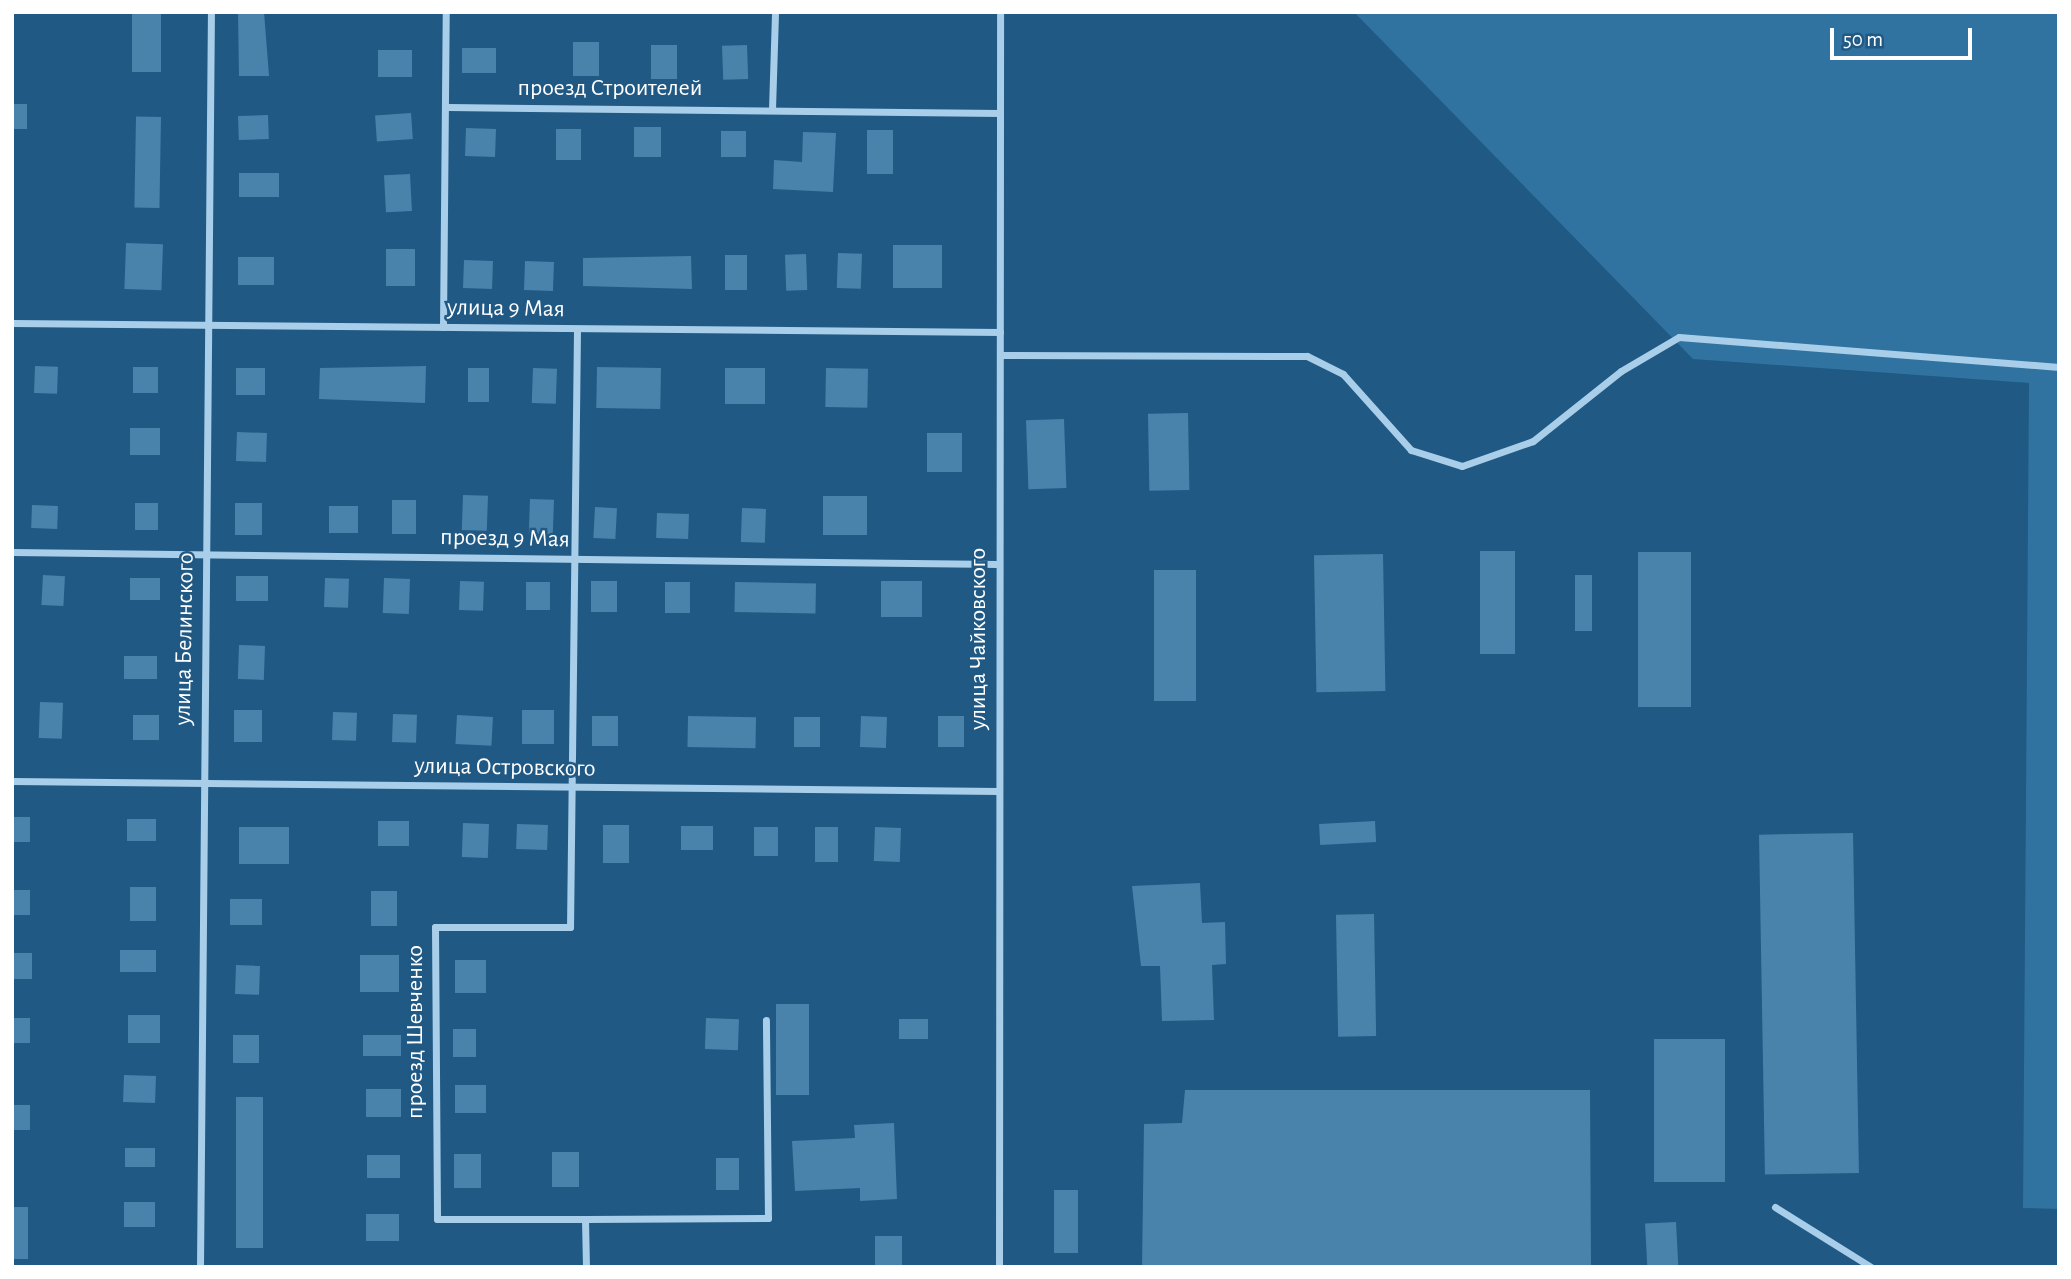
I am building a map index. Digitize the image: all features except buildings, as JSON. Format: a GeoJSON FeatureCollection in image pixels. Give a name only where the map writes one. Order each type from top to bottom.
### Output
{"type":"FeatureCollection","features":[{"type":"Feature","properties":{"kind":"street","name":"улица Белинского"},"geometry":{"type":"LineString","coordinates":[[200,1267],[204,554],[210,325],[211,12]]}},
{"type":"Feature","properties":{"kind":"street"},"geometry":{"type":"LineString","coordinates":[[443,327],[448,107],[446,12]]}},
{"type":"Feature","properties":{"kind":"street"},"geometry":{"type":"LineString","coordinates":[[772,109],[775,12]]}},
{"type":"Feature","properties":{"kind":"street","name":"улица Чайковского"},"geometry":{"type":"LineString","coordinates":[[999,1267],[997,564],[1000,12]]}},
{"type":"Feature","properties":{"kind":"street","name":"проезд Строителей"},"geometry":{"type":"LineString","coordinates":[[448,107],[1000,113]]}},
{"type":"Feature","properties":{"kind":"street","name":"улица 9 Мая"},"geometry":{"type":"LineString","coordinates":[[12,323],[1000,332]]}},
{"type":"Feature","properties":{"kind":"street"},"geometry":{"type":"LineString","coordinates":[[569,789],[577,330]]}},
{"type":"Feature","properties":{"kind":"street"},"geometry":{"type":"LineString","coordinates":[[1000,355],[1307,356],[1343,374],[1411,450],[1462,466],[1534,441],[1621,371],[1679,337],[2059,367]]}},
{"type":"Feature","properties":{"kind":"street","name":"проезд 9 Мая"},"geometry":{"type":"LineString","coordinates":[[12,552],[997,564]]}},
{"type":"Feature","properties":{"kind":"street","name":"улица Островского"},"geometry":{"type":"LineString","coordinates":[[12,781],[569,789],[998,791]]}},
{"type":"Feature","properties":{"kind":"street","name":"проезд Шевченко"},"geometry":{"type":"LineString","coordinates":[[569,789],[570,927],[435,927],[437,1219],[768,1218],[766,1020]]}},
{"type":"Feature","properties":{"kind":"street"},"geometry":{"type":"LineString","coordinates":[[1775,1207],[1871,1267]]}},
{"type":"Feature","properties":{"kind":"street"},"geometry":{"type":"LineString","coordinates":[[585,1219],[586,1267]]}},
{"type":"Feature","properties":{"kind":"shaded area"},"geometry":{"type":"Polygon","coordinates":[[[1354,12],[2059,12],[2059,1209],[2023,1208],[2029,383],[1693,359],[1354,12]]]}}]}
